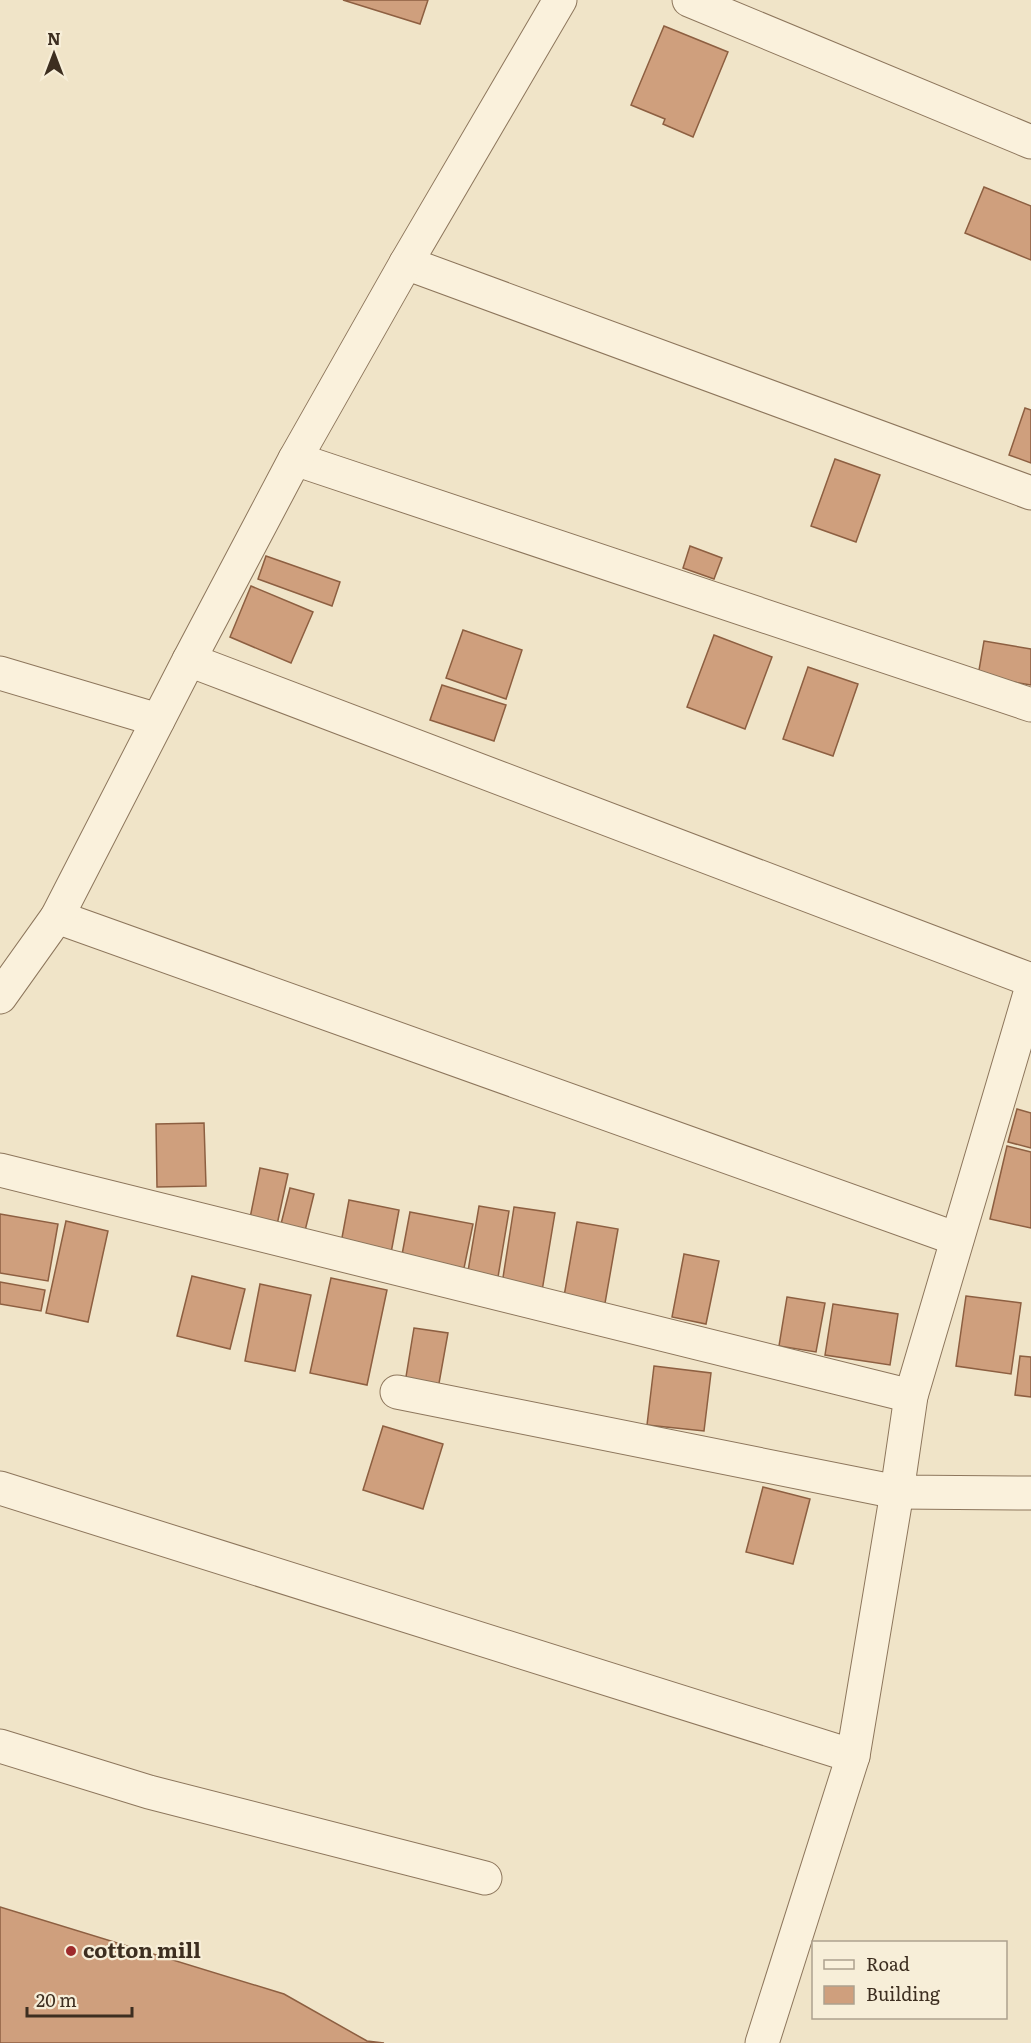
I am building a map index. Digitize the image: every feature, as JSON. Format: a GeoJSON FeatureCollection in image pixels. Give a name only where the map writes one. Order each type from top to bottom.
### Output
{"type":"FeatureCollection","features":[{"type":"Feature","properties":{"kind":"street"},"geometry":{"type":"LineString","coordinates":[[0,997],[57,917],[189,660],[296,459],[406,263],[560,0]]}},
{"type":"Feature","properties":{"kind":"street"},"geometry":{"type":"LineString","coordinates":[[689,0],[1031,142]]}},
{"type":"Feature","properties":{"kind":"street"},"geometry":{"type":"LineString","coordinates":[[406,263],[1031,493]]}},
{"type":"Feature","properties":{"kind":"street"},"geometry":{"type":"LineString","coordinates":[[296,459],[1031,705]]}},
{"type":"Feature","properties":{"kind":"street"},"geometry":{"type":"LineString","coordinates":[[189,660],[1031,980]]}},
{"type":"Feature","properties":{"kind":"street"},"geometry":{"type":"LineString","coordinates":[[0,673],[158,720]]}},
{"type":"Feature","properties":{"kind":"street"},"geometry":{"type":"LineString","coordinates":[[57,917],[957,1239]]}},
{"type":"Feature","properties":{"kind":"street"},"geometry":{"type":"LineString","coordinates":[[762,2043],[853,1756],[911,1396],[1031,990]]}},
{"type":"Feature","properties":{"kind":"street"},"geometry":{"type":"LineString","coordinates":[[0,1170],[911,1396]]}},
{"type":"Feature","properties":{"kind":"street"},"geometry":{"type":"LineString","coordinates":[[397,1392],[897,1492],[1031,1492]]}},
{"type":"Feature","properties":{"kind":"street"},"geometry":{"type":"LineString","coordinates":[[0,1488],[853,1756]]}},
{"type":"Feature","properties":{"kind":"street"},"geometry":{"type":"LineString","coordinates":[[0,1746],[149,1792],[485,1878]]}},
{"type":"Feature","properties":{"kind":"building"},"geometry":{"type":"Polygon","coordinates":[[[343,0],[428,0],[420,24],[343,0]]]}},
{"type":"Feature","properties":{"kind":"building"},"geometry":{"type":"Polygon","coordinates":[[[664,26],[728,52],[693,137],[663,124],[665,119],[631,105],[664,26]]]}},
{"type":"Feature","properties":{"kind":"building"},"geometry":{"type":"Polygon","coordinates":[[[984,187],[1031,206],[1031,260],[965,233],[984,187]]]}},
{"type":"Feature","properties":{"kind":"building"},"geometry":{"type":"Polygon","coordinates":[[[1025,408],[1031,410],[1031,463],[1009,455],[1025,408]]]}},
{"type":"Feature","properties":{"kind":"building"},"geometry":{"type":"Polygon","coordinates":[[[835,459],[880,475],[856,542],[811,526],[835,459]]]}},
{"type":"Feature","properties":{"kind":"building"},"geometry":{"type":"Polygon","coordinates":[[[690,546],[722,558],[714,579],[683,568],[690,546]]]}},
{"type":"Feature","properties":{"kind":"building"},"geometry":{"type":"Polygon","coordinates":[[[266,556],[340,582],[332,606],[258,579],[266,556]]]}},
{"type":"Feature","properties":{"kind":"building"},"geometry":{"type":"Polygon","coordinates":[[[251,586],[313,612],[291,663],[230,637],[251,586]]]}},
{"type":"Feature","properties":{"kind":"building"},"geometry":{"type":"Polygon","coordinates":[[[463,630],[522,650],[506,699],[446,678],[463,630]]]}},
{"type":"Feature","properties":{"kind":"building"},"geometry":{"type":"Polygon","coordinates":[[[714,635],[772,657],[745,729],[687,707],[714,635]]]}},
{"type":"Feature","properties":{"kind":"building"},"geometry":{"type":"Polygon","coordinates":[[[984,641],[1031,649],[1031,685],[978,676],[984,641]]]}},
{"type":"Feature","properties":{"kind":"building"},"geometry":{"type":"Polygon","coordinates":[[[808,667],[858,684],[833,756],[783,739],[808,667]]]}},
{"type":"Feature","properties":{"kind":"building"},"geometry":{"type":"Polygon","coordinates":[[[442,685],[506,705],[494,741],[430,720],[442,685]]]}},
{"type":"Feature","properties":{"kind":"building"},"geometry":{"type":"Polygon","coordinates":[[[1017,1109],[1031,1113],[1031,1148],[1008,1142],[1017,1109]]]}},
{"type":"Feature","properties":{"kind":"building"},"geometry":{"type":"Polygon","coordinates":[[[204,1123],[206,1186],[157,1187],[156,1124],[204,1123]]]}},
{"type":"Feature","properties":{"kind":"building"},"geometry":{"type":"Polygon","coordinates":[[[1007,1146],[1031,1152],[1031,1228],[990,1219],[1007,1146]]]}},
{"type":"Feature","properties":{"kind":"building"},"geometry":{"type":"Polygon","coordinates":[[[260,1168],[288,1174],[275,1234],[248,1228],[260,1168]]]}},
{"type":"Feature","properties":{"kind":"building"},"geometry":{"type":"Polygon","coordinates":[[[290,1188],[314,1194],[302,1243],[278,1236],[290,1188]]]}},
{"type":"Feature","properties":{"kind":"building"},"geometry":{"type":"Polygon","coordinates":[[[349,1200],[399,1210],[391,1253],[341,1243],[349,1200]]]}},
{"type":"Feature","properties":{"kind":"building"},"geometry":{"type":"Polygon","coordinates":[[[479,1206],[509,1211],[497,1283],[467,1277],[479,1206]]]}},
{"type":"Feature","properties":{"kind":"building"},"geometry":{"type":"Polygon","coordinates":[[[514,1207],[555,1213],[542,1291],[502,1284],[514,1207]]]}},
{"type":"Feature","properties":{"kind":"building"},"geometry":{"type":"Polygon","coordinates":[[[410,1212],[473,1224],[463,1273],[401,1260],[410,1212]]]}},
{"type":"Feature","properties":{"kind":"building"},"geometry":{"type":"Polygon","coordinates":[[[0,1214],[58,1224],[48,1281],[0,1273],[0,1214]]]}},
{"type":"Feature","properties":{"kind":"building"},"geometry":{"type":"Polygon","coordinates":[[[66,1221],[108,1231],[88,1322],[46,1313],[66,1221]]]}},
{"type":"Feature","properties":{"kind":"building"},"geometry":{"type":"Polygon","coordinates":[[[577,1222],[618,1229],[604,1309],[563,1302],[577,1222]]]}},
{"type":"Feature","properties":{"kind":"building"},"geometry":{"type":"Polygon","coordinates":[[[684,1254],[719,1261],[706,1324],[672,1317],[684,1254]]]}},
{"type":"Feature","properties":{"kind":"building"},"geometry":{"type":"Polygon","coordinates":[[[192,1276],[245,1289],[230,1349],[177,1336],[192,1276]]]}},
{"type":"Feature","properties":{"kind":"building"},"geometry":{"type":"Polygon","coordinates":[[[331,1278],[387,1290],[367,1385],[310,1373],[331,1278]]]}},
{"type":"Feature","properties":{"kind":"building"},"geometry":{"type":"Polygon","coordinates":[[[0,1282],[45,1290],[41,1311],[0,1304],[0,1282]]]}},
{"type":"Feature","properties":{"kind":"building"},"geometry":{"type":"Polygon","coordinates":[[[260,1284],[311,1295],[295,1371],[245,1361],[260,1284]]]}},
{"type":"Feature","properties":{"kind":"building"},"geometry":{"type":"Polygon","coordinates":[[[966,1296],[1021,1303],[1011,1374],[956,1366],[966,1296]]]}},
{"type":"Feature","properties":{"kind":"building"},"geometry":{"type":"Polygon","coordinates":[[[787,1297],[825,1303],[816,1352],[779,1346],[787,1297]]]}},
{"type":"Feature","properties":{"kind":"building"},"geometry":{"type":"Polygon","coordinates":[[[833,1304],[898,1314],[890,1365],[825,1355],[833,1304]]]}},
{"type":"Feature","properties":{"kind":"building"},"geometry":{"type":"Polygon","coordinates":[[[414,1328],[448,1333],[438,1389],[405,1383],[414,1328]]]}},
{"type":"Feature","properties":{"kind":"building"},"geometry":{"type":"Polygon","coordinates":[[[1020,1356],[1031,1357],[1031,1397],[1015,1395],[1020,1356]]]}},
{"type":"Feature","properties":{"kind":"building"},"geometry":{"type":"Polygon","coordinates":[[[654,1366],[711,1373],[704,1431],[647,1425],[654,1366]]]}},
{"type":"Feature","properties":{"kind":"building"},"geometry":{"type":"Polygon","coordinates":[[[383,1426],[443,1444],[423,1509],[363,1490],[383,1426]]]}},
{"type":"Feature","properties":{"kind":"building"},"geometry":{"type":"Polygon","coordinates":[[[763,1487],[810,1499],[793,1564],[746,1552],[763,1487]]]}},
{"type":"Feature","properties":{"kind":"building","name":"cotton mill"},"geometry":{"type":"Polygon","coordinates":[[[0,1907],[284,1994],[367,2041],[384,2043],[0,2043],[0,1907]]]}},
{"type":"Feature","properties":{"kind":"place","name":"cotton mill"},"geometry":{"type":"Point","coordinates":[71,1951]}}]}
